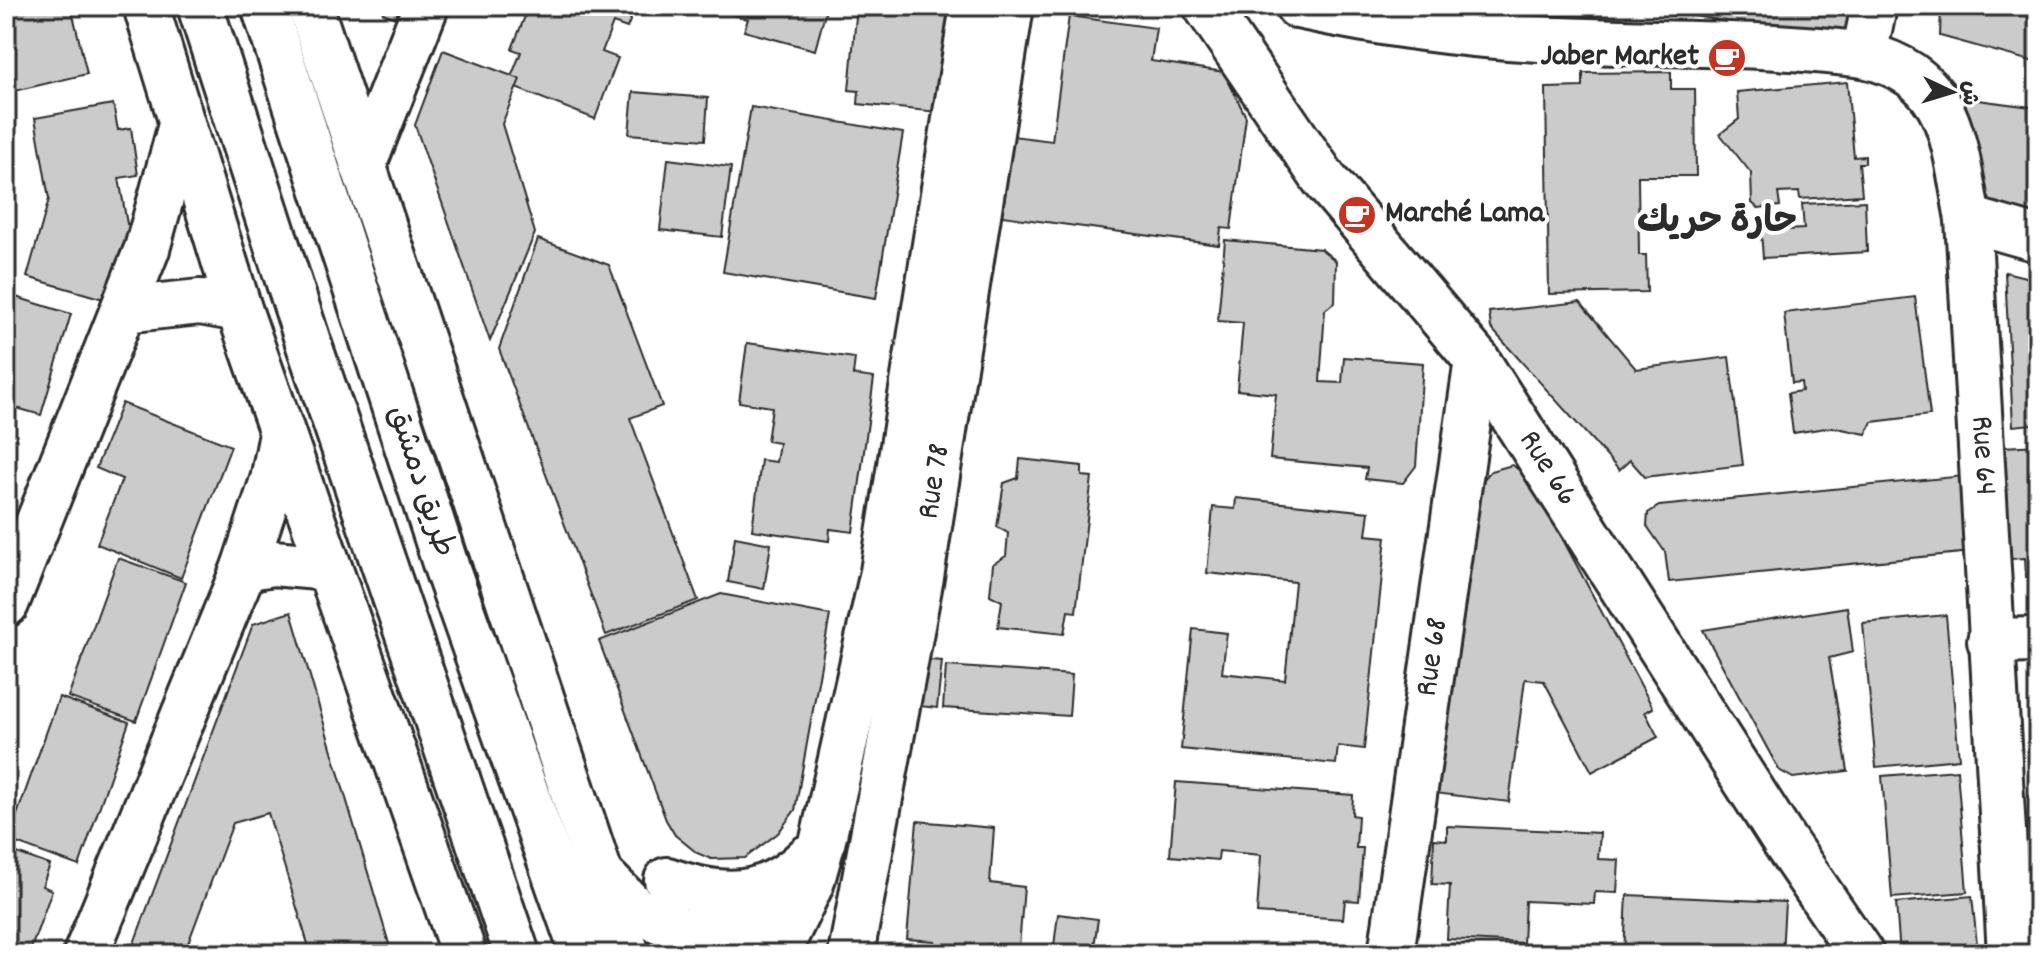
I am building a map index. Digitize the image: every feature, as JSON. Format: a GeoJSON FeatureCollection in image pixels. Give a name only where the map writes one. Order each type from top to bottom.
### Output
{"type":"FeatureCollection","features":[{"type":"Feature","properties":{"kind":"main road"},"geometry":{"type":"LineString","coordinates":[[146,6],[239,309],[464,954]]}},
{"type":"Feature","properties":{"kind":"main road","name":"طريق دمشق"},"geometry":{"type":"LineString","coordinates":[[200,6],[308,342],[517,954]]}},
{"type":"Feature","properties":{"kind":"main road","name":"طريق دمشق"},"geometry":{"type":"LineString","coordinates":[[264,6],[447,569],[583,954]]}},
{"type":"Feature","properties":{"kind":"main road"},"geometry":{"type":"LineString","coordinates":[[310,6],[627,954]]}},
{"type":"Feature","properties":{"kind":"main road"},"geometry":{"type":"LineString","coordinates":[[363,166],[426,6]]}},
{"type":"Feature","properties":{"kind":"main road"},"geometry":{"type":"LineString","coordinates":[[948,291],[973,6]]}},
{"type":"Feature","properties":{"kind":"main road"},"geometry":{"type":"LineString","coordinates":[[851,954],[902,575],[948,291],[1011,6]]}},
{"type":"Feature","properties":{"kind":"main road","name":"Rue 66"},"geometry":{"type":"LineString","coordinates":[[1206,6],[1324,179],[1477,360],[1784,841],[1861,954]]}},
{"type":"Feature","properties":{"kind":"main road","name":"Rue 64"},"geometry":{"type":"LineString","coordinates":[[1298,6],[1375,23],[1539,39],[1792,46],[1887,60],[1923,81],[1940,106],[1953,145],[1968,219],[2010,954]]}},
{"type":"Feature","properties":{"kind":"main road"},"geometry":{"type":"LineString","coordinates":[[1864,55],[1874,6]]}},
{"type":"Feature","properties":{"kind":"main road"},"geometry":{"type":"LineString","coordinates":[[6,604],[123,310],[167,187],[182,122]]}},
{"type":"Feature","properties":{"kind":"main road"},"geometry":{"type":"LineString","coordinates":[[1968,219],[2038,239]]}},
{"type":"Feature","properties":{"kind":"main road"},"geometry":{"type":"LineString","coordinates":[[123,310],[200,302],[239,309]]}},
{"type":"Feature","properties":{"kind":"main road","name":"Rue 68"},"geometry":{"type":"LineString","coordinates":[[1391,954],[1477,360]]}},
{"type":"Feature","properties":{"kind":"main road"},"geometry":{"type":"LineString","coordinates":[[86,954],[244,568],[273,480],[282,434]]}},
{"type":"Feature","properties":{"kind":"main road"},"geometry":{"type":"LineString","coordinates":[[244,568],[273,563],[329,568]]}},
{"type":"Feature","properties":{"kind":"main road"},"geometry":{"type":"LineString","coordinates":[[777,954],[816,864],[902,575]]}},
{"type":"Feature","properties":{"kind":"main road"},"geometry":{"type":"LineString","coordinates":[[1990,641],[2038,640]]}},
{"type":"Feature","properties":{"kind":"main road"},"geometry":{"type":"LineString","coordinates":[[602,876],[636,910],[681,930],[729,932],[775,916],[816,864]]}},
{"type":"Feature","properties":{"kind":"main road"},"geometry":{"type":"LineString","coordinates":[[667,880],[707,894],[751,892],[816,864]]}},
{"type":"Feature","properties":{"kind":"building"},"geometry":{"type":"Polygon","coordinates":[[[6,6],[71,6],[87,74],[6,93],[6,6]]]}},
{"type":"Feature","properties":{"kind":"building"},"geometry":{"type":"Polygon","coordinates":[[[381,6],[403,6],[398,19],[383,13],[381,6]]]}},
{"type":"Feature","properties":{"kind":"building"},"geometry":{"type":"Polygon","coordinates":[[[529,6],[636,6],[627,28],[613,23],[602,52],[618,58],[595,119],[508,85],[521,52],[512,49],[529,6]]]}},
{"type":"Feature","properties":{"kind":"building"},"geometry":{"type":"Polygon","coordinates":[[[702,6],[827,6],[815,50],[744,31],[748,19],[702,6]]]}},
{"type":"Feature","properties":{"kind":"building"},"geometry":{"type":"Polygon","coordinates":[[[857,6],[948,6],[938,112],[858,104],[859,91],[849,90],[857,6]]]}},
{"type":"Feature","properties":{"kind":"building"},"geometry":{"type":"Polygon","coordinates":[[[1631,6],[1851,6],[1845,40],[1631,6]]]}},
{"type":"Feature","properties":{"kind":"building"},"geometry":{"type":"Polygon","coordinates":[[[1941,6],[2038,6],[2038,63],[1940,36],[1941,6]]]}},
{"type":"Feature","properties":{"kind":"building"},"geometry":{"type":"Polygon","coordinates":[[[1069,16],[1156,28],[1151,61],[1224,72],[1246,117],[1231,229],[1221,228],[1219,245],[1002,216],[1013,136],[1052,141],[1069,16]]]}},
{"type":"Feature","properties":{"kind":"building"},"geometry":{"type":"Polygon","coordinates":[[[443,50],[520,79],[502,124],[535,233],[490,341],[415,125],[443,50]]]}},
{"type":"Feature","properties":{"kind":"building"},"geometry":{"type":"Polygon","coordinates":[[[1671,72],[1671,89],[1695,89],[1696,176],[1638,176],[1639,255],[1646,255],[1647,292],[1549,294],[1546,88],[1583,87],[1583,73],[1671,72]]]}},
{"type":"Feature","properties":{"kind":"building"},"geometry":{"type":"Polygon","coordinates":[[[1847,82],[1854,157],[1865,156],[1865,163],[1859,163],[1862,195],[1800,199],[1799,192],[1778,193],[1780,206],[1758,208],[1752,203],[1751,173],[1720,134],[1739,119],[1737,92],[1847,82]]]}},
{"type":"Feature","properties":{"kind":"building"},"geometry":{"type":"Polygon","coordinates":[[[633,92],[708,98],[705,140],[629,134],[633,92]]]}},
{"type":"Feature","properties":{"kind":"building"},"geometry":{"type":"Polygon","coordinates":[[[1955,97],[2038,108],[2038,216],[1993,210],[1955,97]]]}},
{"type":"Feature","properties":{"kind":"building"},"geometry":{"type":"Polygon","coordinates":[[[113,104],[118,130],[131,128],[138,175],[119,178],[127,224],[141,229],[107,300],[27,277],[49,199],[35,118],[113,104]]]}},
{"type":"Feature","properties":{"kind":"building"},"geometry":{"type":"Polygon","coordinates":[[[751,107],[903,133],[876,298],[723,272],[751,107]]]}},
{"type":"Feature","properties":{"kind":"building"},"geometry":{"type":"Polygon","coordinates":[[[668,159],[731,167],[722,237],[660,230],[668,159]]]}},
{"type":"Feature","properties":{"kind":"building"},"geometry":{"type":"Polygon","coordinates":[[[1865,201],[1867,252],[1763,258],[1761,231],[1804,229],[1802,204],[1865,201]]]}},
{"type":"Feature","properties":{"kind":"building"},"geometry":{"type":"Polygon","coordinates":[[[538,239],[609,265],[662,406],[630,418],[698,600],[606,635],[499,349],[538,239]]]}},
{"type":"Feature","properties":{"kind":"building"},"geometry":{"type":"Polygon","coordinates":[[[1225,240],[1321,249],[1336,261],[1335,302],[1325,310],[1320,382],[1342,383],[1344,357],[1423,363],[1416,466],[1403,483],[1365,479],[1367,468],[1270,459],[1276,394],[1237,390],[1243,323],[1218,321],[1225,240]]]}},
{"type":"Feature","properties":{"kind":"building"},"geometry":{"type":"Polygon","coordinates":[[[2005,272],[2038,280],[2038,441],[2033,441],[2032,424],[2013,426],[2005,272]]]}},
{"type":"Feature","properties":{"kind":"building"},"geometry":{"type":"Polygon","coordinates":[[[6,294],[71,314],[41,415],[6,405],[6,294]]]}},
{"type":"Feature","properties":{"kind":"building"},"geometry":{"type":"Polygon","coordinates":[[[1915,297],[1930,415],[1872,422],[1866,434],[1832,427],[1793,433],[1788,393],[1802,391],[1801,382],[1792,383],[1784,313],[1915,297]]]}},
{"type":"Feature","properties":{"kind":"building"},"geometry":{"type":"Polygon","coordinates":[[[1580,302],[1636,369],[1729,357],[1743,465],[1645,477],[1630,460],[1619,470],[1491,328],[1489,312],[1580,302]]]}},
{"type":"Feature","properties":{"kind":"building"},"geometry":{"type":"Polygon","coordinates":[[[747,343],[855,358],[853,375],[874,378],[853,532],[830,529],[829,541],[752,530],[761,460],[776,462],[779,443],[767,441],[772,407],[739,402],[747,343]]]}},
{"type":"Feature","properties":{"kind":"building"},"geometry":{"type":"Polygon","coordinates":[[[122,403],[231,446],[181,578],[97,544],[122,479],[96,468],[122,403]]]}},
{"type":"Feature","properties":{"kind":"building"},"geometry":{"type":"Polygon","coordinates":[[[2038,445],[2038,576],[2026,577],[2025,558],[2010,559],[2003,447],[2038,445]]]}},
{"type":"Feature","properties":{"kind":"building"},"geometry":{"type":"Polygon","coordinates":[[[1020,459],[1082,466],[1082,476],[1092,477],[1076,612],[1068,611],[1064,634],[998,627],[1002,601],[990,595],[993,564],[1006,556],[1008,533],[997,527],[1004,483],[1018,478],[1020,459]]]}},
{"type":"Feature","properties":{"kind":"building"},"geometry":{"type":"Polygon","coordinates":[[[1512,465],[1530,478],[1653,708],[1645,712],[1658,737],[1592,772],[1544,681],[1525,679],[1509,802],[1434,793],[1473,491],[1491,471],[1512,465]]]}},
{"type":"Feature","properties":{"kind":"building"},"geometry":{"type":"Polygon","coordinates":[[[1964,476],[1971,552],[1669,582],[1665,552],[1647,526],[1648,513],[1659,506],[1964,476]]]}},
{"type":"Feature","properties":{"kind":"building"},"geometry":{"type":"Polygon","coordinates":[[[1236,498],[1369,512],[1366,535],[1386,537],[1364,749],[1338,746],[1336,764],[1181,749],[1193,629],[1227,633],[1222,673],[1285,680],[1295,582],[1207,573],[1213,507],[1235,509],[1236,498]]]}},
{"type":"Feature","properties":{"kind":"building"},"geometry":{"type":"Polygon","coordinates":[[[735,537],[771,544],[764,589],[728,582],[735,537]]]}},
{"type":"Feature","properties":{"kind":"building"},"geometry":{"type":"Polygon","coordinates":[[[118,558],[186,582],[136,721],[68,697],[118,558]]]}},
{"type":"Feature","properties":{"kind":"building"},"geometry":{"type":"Polygon","coordinates":[[[721,594],[830,615],[795,810],[778,833],[745,858],[711,859],[697,853],[675,835],[666,820],[599,641],[721,594]]]}},
{"type":"Feature","properties":{"kind":"building"},"geometry":{"type":"Polygon","coordinates":[[[1847,607],[1853,652],[1829,658],[1848,771],[1793,778],[1779,770],[1703,630],[1847,607]]]}},
{"type":"Feature","properties":{"kind":"building"},"geometry":{"type":"Polygon","coordinates":[[[291,612],[392,954],[311,954],[268,813],[233,823],[184,954],[130,954],[253,624],[291,612]]]}},
{"type":"Feature","properties":{"kind":"building"},"geometry":{"type":"Polygon","coordinates":[[[1946,615],[1959,759],[1876,767],[1863,623],[1946,615]]]}},
{"type":"Feature","properties":{"kind":"building"},"geometry":{"type":"Polygon","coordinates":[[[917,659],[942,661],[937,708],[912,705],[917,659]]]}},
{"type":"Feature","properties":{"kind":"building"},"geometry":{"type":"Polygon","coordinates":[[[946,666],[1072,675],[1069,716],[943,708],[946,666]]]}},
{"type":"Feature","properties":{"kind":"building"},"geometry":{"type":"Polygon","coordinates":[[[2038,679],[2038,791],[2037,791],[2033,680],[2038,679]]]}},
{"type":"Feature","properties":{"kind":"building"},"geometry":{"type":"Polygon","coordinates":[[[59,697],[129,722],[79,866],[8,840],[59,697]]]}},
{"type":"Feature","properties":{"kind":"building"},"geometry":{"type":"Polygon","coordinates":[[[1957,770],[1967,892],[1892,898],[1882,776],[1957,770]]]}},
{"type":"Feature","properties":{"kind":"building"},"geometry":{"type":"Polygon","coordinates":[[[1176,782],[1353,795],[1352,815],[1358,816],[1356,848],[1363,848],[1359,901],[1345,900],[1343,919],[1257,913],[1261,855],[1219,851],[1218,860],[1170,856],[1176,782]]]}},
{"type":"Feature","properties":{"kind":"building"},"geometry":{"type":"Polygon","coordinates":[[[917,821],[994,828],[990,883],[1024,887],[1019,947],[987,944],[986,954],[935,954],[935,941],[907,939],[917,821]]]}},
{"type":"Feature","properties":{"kind":"building"},"geometry":{"type":"Polygon","coordinates":[[[1447,826],[1600,833],[1598,859],[1619,860],[1617,893],[1595,892],[1594,904],[1525,901],[1523,943],[1447,939],[1450,885],[1432,884],[1434,839],[1447,840],[1447,826]]]}},
{"type":"Feature","properties":{"kind":"building"},"geometry":{"type":"Polygon","coordinates":[[[6,849],[50,865],[42,886],[52,890],[29,954],[6,954],[6,849]]]}},
{"type":"Feature","properties":{"kind":"building"},"geometry":{"type":"Polygon","coordinates":[[[1627,895],[1785,902],[1782,954],[1624,954],[1627,895]]]}},
{"type":"Feature","properties":{"kind":"building"},"geometry":{"type":"Polygon","coordinates":[[[1972,896],[1978,954],[1900,954],[1896,903],[1972,896]]]}},
{"type":"Feature","properties":{"kind":"building"},"geometry":{"type":"Polygon","coordinates":[[[1058,914],[1098,919],[1093,954],[1053,954],[1058,914]]]}},
{"type":"Feature","properties":{"kind":"place","name":"Jaber Market"},"geometry":{"type":"Point","coordinates":[1727,58]}},
{"type":"Feature","properties":{"kind":"place","name":"Marché Lama"},"geometry":{"type":"Point","coordinates":[1357,215]}},
{"type":"Feature","properties":{"kind":"district","name":"حارة حريك"},"geometry":{"type":"Point","coordinates":[1717,224]}}]}
